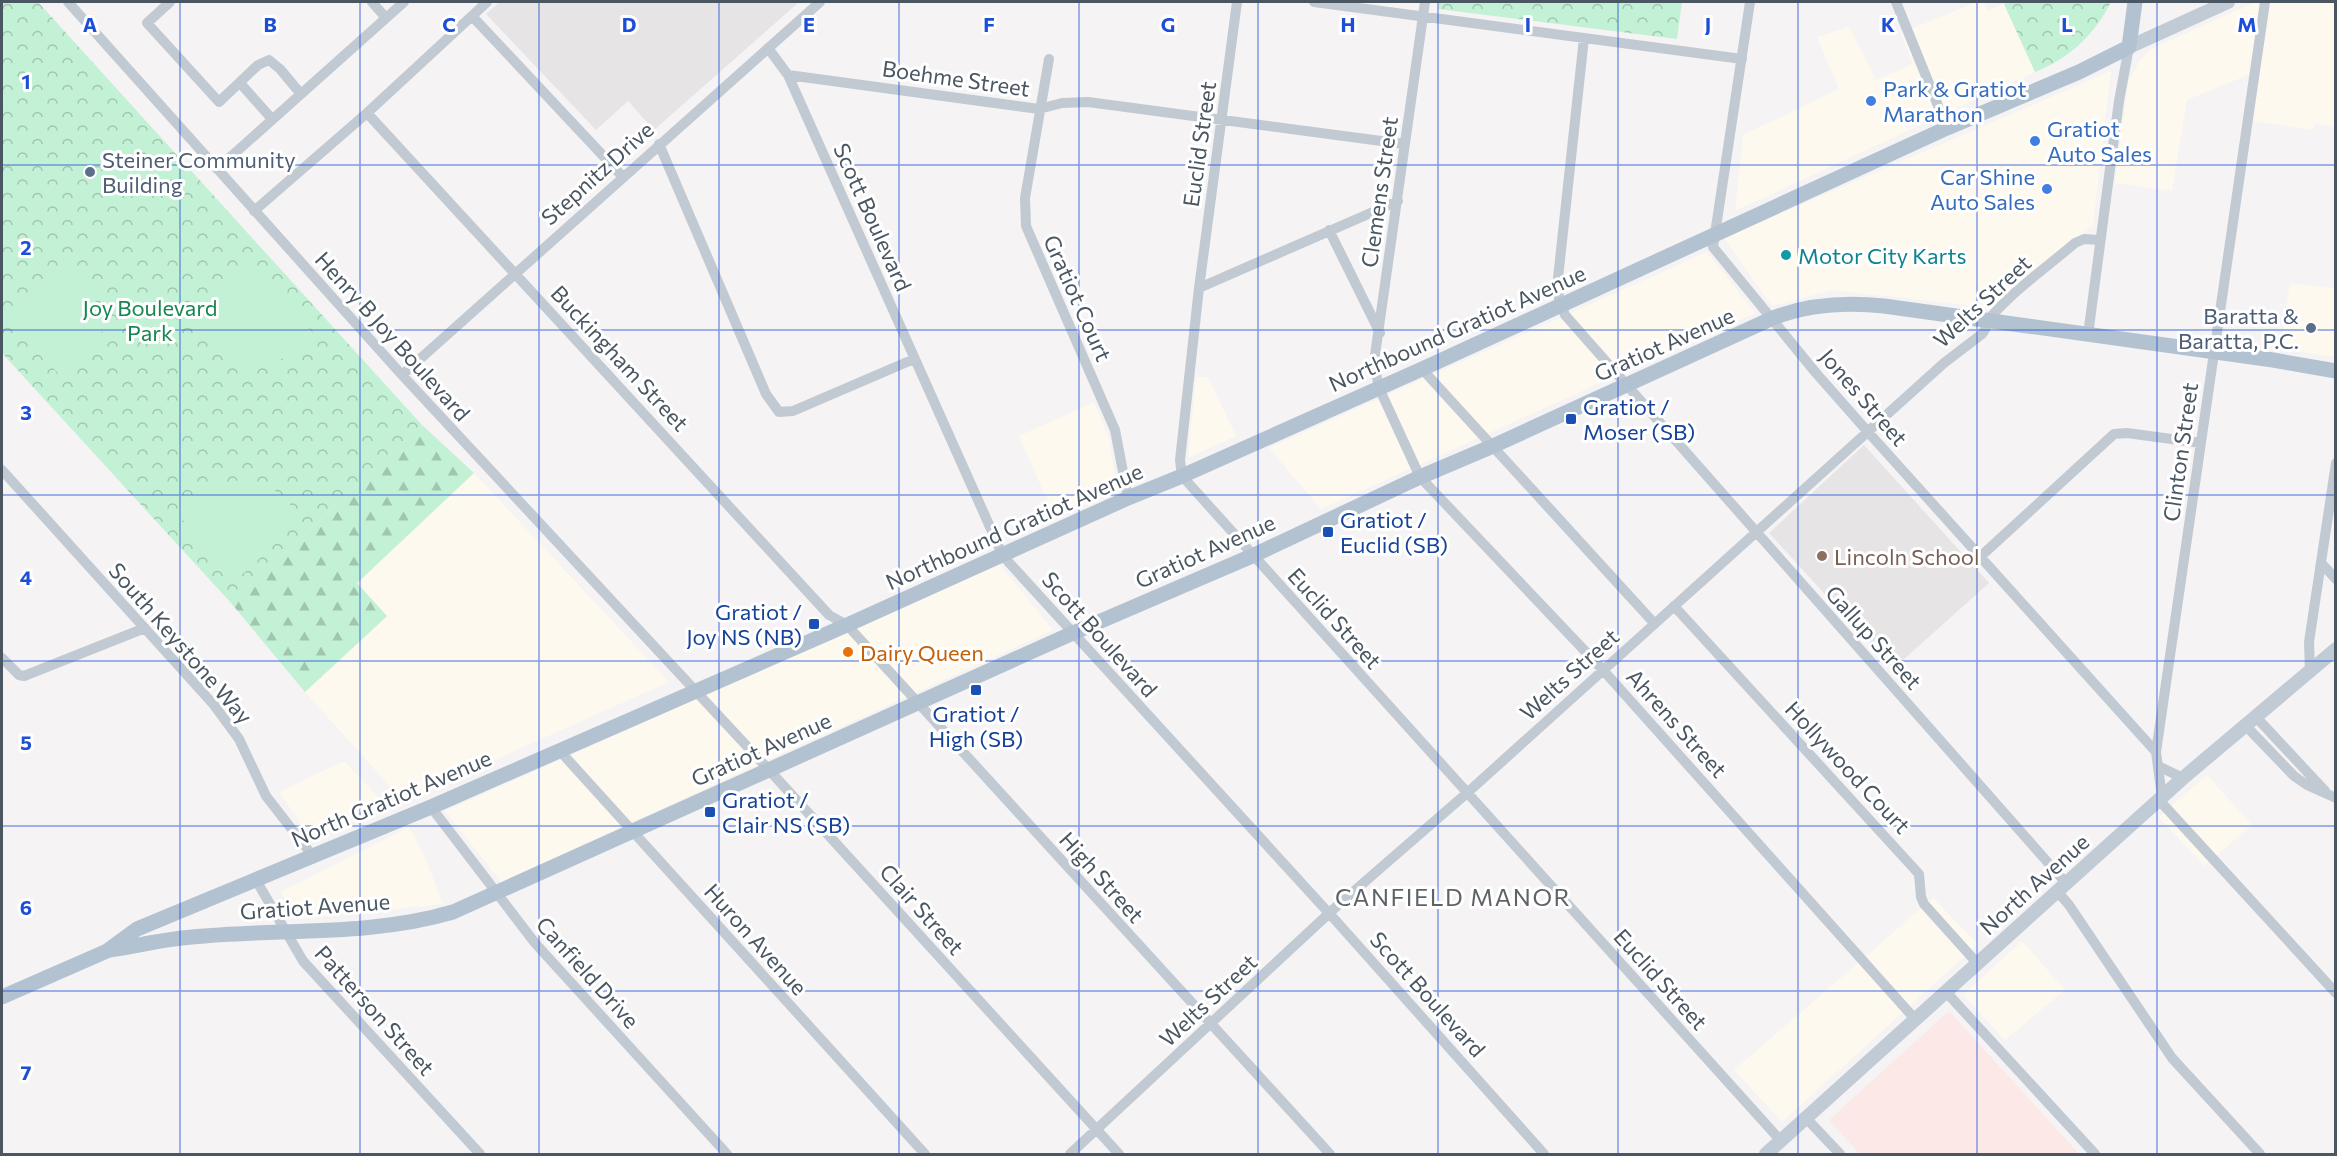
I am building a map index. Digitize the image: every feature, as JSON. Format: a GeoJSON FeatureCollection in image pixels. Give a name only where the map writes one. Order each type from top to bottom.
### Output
{"type":"FeatureCollection","features":[{"type":"Feature","properties":{"kind":"main road"},"geometry":{"type":"LineString","coordinates":[[2129,47],[2135,2]]}},
{"type":"Feature","properties":{"kind":"main road"},"geometry":{"type":"LineString","coordinates":[[2129,47],[2228,2]]}},
{"type":"Feature","properties":{"kind":"main road","name":"Northbound Gratiot Avenue"},"geometry":{"type":"LineString","coordinates":[[802,644],[1422,369],[1947,128],[2079,72],[2129,47]]}},
{"type":"Feature","properties":{"kind":"main road","name":"Gratiot Avenue"},"geometry":{"type":"LineString","coordinates":[[107,951],[193,936],[360,929],[429,919],[453,912],[1073,633],[1252,556],[1420,477],[1773,318],[1805,308],[1844,303],[1884,306],[2336,371]]}},
{"type":"Feature","properties":{"kind":"main road","name":"North Gratiot Avenue"},"geometry":{"type":"LineString","coordinates":[[2,998],[107,951],[137,929],[431,807],[802,644]]}},
{"type":"Feature","properties":{"kind":"main road","name":"North Avenue"},"geometry":{"type":"LineString","coordinates":[[1766,1155],[2183,778],[2336,649]]}},
{"type":"Feature","properties":{"kind":"street","name":"Henry B Joy Boulevard"},"geometry":{"type":"LineString","coordinates":[[68,2],[402,375],[696,691]]}},
{"type":"Feature","properties":{"kind":"street"},"geometry":{"type":"LineString","coordinates":[[170,2],[147,23],[219,102],[258,65],[268,60],[280,69],[300,93]]}},
{"type":"Feature","properties":{"kind":"street"},"geometry":{"type":"LineString","coordinates":[[372,2],[386,18]]}},
{"type":"Feature","properties":{"kind":"street"},"geometry":{"type":"LineString","coordinates":[[217,169],[404,2]]}},
{"type":"Feature","properties":{"kind":"street"},"geometry":{"type":"LineString","coordinates":[[254,211],[367,113],[487,2]]}},
{"type":"Feature","properties":{"kind":"street","name":"Stepnitz Drive"},"geometry":{"type":"LineString","coordinates":[[402,375],[820,2]]}},
{"type":"Feature","properties":{"kind":"street","name":"Euclid Street"},"geometry":{"type":"LineString","coordinates":[[1237,2],[1199,288],[1180,460],[1182,476],[1781,1141]]}},
{"type":"Feature","properties":{"kind":"street"},"geometry":{"type":"LineString","coordinates":[[1314,2],[1742,59]]}},
{"type":"Feature","properties":{"kind":"street","name":"Clemens Street"},"geometry":{"type":"LineString","coordinates":[[1379,388],[1374,362],[1380,333],[1425,2]]}},
{"type":"Feature","properties":{"kind":"street"},"geometry":{"type":"LineString","coordinates":[[1715,235],[1750,2]]}},
{"type":"Feature","properties":{"kind":"street","name":"Clinton Street"},"geometry":{"type":"LineString","coordinates":[[2161,799],[2157,752],[2265,2]]}},
{"type":"Feature","properties":{"kind":"street"},"geometry":{"type":"LineString","coordinates":[[1898,3],[1947,128]]}},
{"type":"Feature","properties":{"kind":"street"},"geometry":{"type":"LineString","coordinates":[[472,16],[623,177]]}},
{"type":"Feature","properties":{"kind":"street"},"geometry":{"type":"LineString","coordinates":[[1561,306],[1558,278],[1584,38]]}},
{"type":"Feature","properties":{"kind":"street"},"geometry":{"type":"LineString","coordinates":[[2088,334],[2099,240],[2129,47]]}},
{"type":"Feature","properties":{"kind":"street","name":"Scott Boulevard"},"geometry":{"type":"LineString","coordinates":[[768,48],[788,75],[1003,556],[1329,913],[1544,1155]]}},
{"type":"Feature","properties":{"kind":"street","name":"Gratiot Court"},"geometry":{"type":"LineString","coordinates":[[1049,59],[1025,198],[1026,226],[1115,430],[1128,498]]}},
{"type":"Feature","properties":{"kind":"street","name":"Boehme Street"},"geometry":{"type":"LineString","coordinates":[[788,75],[1039,109],[1062,103],[1088,102],[1404,144]]}},
{"type":"Feature","properties":{"kind":"street"},"geometry":{"type":"LineString","coordinates":[[240,83],[272,119]]}},
{"type":"Feature","properties":{"kind":"street","name":"Buckingham Street"},"geometry":{"type":"LineString","coordinates":[[367,113],[829,615],[847,625]]}},
{"type":"Feature","properties":{"kind":"street"},"geometry":{"type":"LineString","coordinates":[[659,144],[766,394],[779,412],[793,411],[914,359]]}},
{"type":"Feature","properties":{"kind":"street"},"geometry":{"type":"LineString","coordinates":[[1199,288],[1398,201]]}},
{"type":"Feature","properties":{"kind":"street"},"geometry":{"type":"LineString","coordinates":[[1329,230],[1380,333]]}},
{"type":"Feature","properties":{"kind":"street","name":"Jones Street"},"geometry":{"type":"LineString","coordinates":[[1715,235],[1715,249],[1816,373],[2157,752]]}},
{"type":"Feature","properties":{"kind":"street","name":"Welts Street"},"geometry":{"type":"LineString","coordinates":[[1070,1155],[1329,913],[1944,363],[1982,334],[1986,330],[1988,320],[2075,243],[2084,239],[2099,240]]}},
{"type":"Feature","properties":{"kind":"street","name":"Gallup Street"},"geometry":{"type":"LineString","coordinates":[[1561,306],[1571,322],[2062,887],[2069,905],[2172,1058],[2260,1155]]}},
{"type":"Feature","properties":{"kind":"street"},"geometry":{"type":"LineString","coordinates":[[1422,369],[1654,623]]}},
{"type":"Feature","properties":{"kind":"street","name":"Ahrens Street"},"geometry":{"type":"LineString","coordinates":[[1379,388],[1420,477],[1603,670],[1916,1019]]}},
{"type":"Feature","properties":{"kind":"street"},"geometry":{"type":"LineString","coordinates":[[1980,557],[2114,434],[2127,433],[2201,443]]}},
{"type":"Feature","properties":{"kind":"street"},"geometry":{"type":"LineString","coordinates":[[2310,671],[2309,642],[2336,463]]}},
{"type":"Feature","properties":{"kind":"street","name":"South Keystone Way"},"geometry":{"type":"LineString","coordinates":[[2,470],[145,628],[228,724],[239,740],[266,796],[312,855]]}},
{"type":"Feature","properties":{"kind":"street"},"geometry":{"type":"LineString","coordinates":[[2321,563],[2336,579]]}},
{"type":"Feature","properties":{"kind":"street","name":"Hollywood Court"},"geometry":{"type":"LineString","coordinates":[[1674,606],[1919,874],[1921,897],[1924,904],[1977,963]]}},
{"type":"Feature","properties":{"kind":"street","name":"High Street"},"geometry":{"type":"LineString","coordinates":[[847,625],[1330,1155]]}},
{"type":"Feature","properties":{"kind":"street"},"geometry":{"type":"LineString","coordinates":[[2,658],[19,675],[24,676],[145,628]]}},
{"type":"Feature","properties":{"kind":"street","name":"Clair Street"},"geometry":{"type":"LineString","coordinates":[[696,691],[1119,1155]]}},
{"type":"Feature","properties":{"kind":"street"},"geometry":{"type":"LineString","coordinates":[[2251,721],[2332,795]]}},
{"type":"Feature","properties":{"kind":"street","name":"Huron Avenue"},"geometry":{"type":"LineString","coordinates":[[559,750],[926,1155]]}},
{"type":"Feature","properties":{"kind":"street"},"geometry":{"type":"LineString","coordinates":[[2158,766],[2183,778]]}},
{"type":"Feature","properties":{"kind":"street"},"geometry":{"type":"LineString","coordinates":[[2161,799],[2336,993]]}},
{"type":"Feature","properties":{"kind":"street","name":"Canfield Drive"},"geometry":{"type":"LineString","coordinates":[[431,807],[535,943],[727,1155]]}},
{"type":"Feature","properties":{"kind":"street","name":"Patterson Street"},"geometry":{"type":"LineString","coordinates":[[256,880],[303,961],[480,1155]]}},
{"type":"Feature","properties":{"kind":"street"},"geometry":{"type":"LineString","coordinates":[[1946,992],[2095,1155]]}},
{"type":"Feature","properties":{"kind":"street"},"geometry":{"type":"LineString","coordinates":[[1806,1118],[1840,1155]]}},
{"type":"Feature","properties":{"kind":"shaded area"},"geometry":{"type":"Polygon","coordinates":[[[500,2],[799,2],[654,130],[628,101],[596,130],[486,14],[500,2]]]}},
{"type":"Feature","properties":{"kind":"shaded area"},"geometry":{"type":"Polygon","coordinates":[[[1971,2],[1983,2],[1988,11],[2004,4],[2035,72],[1735,211],[1743,135],[1839,89],[1817,37],[1849,27],[1876,80],[1913,64],[1901,33],[1972,4],[1971,2]]]}},
{"type":"Feature","properties":{"kind":"shaded area"},"geometry":{"type":"Polygon","coordinates":[[[2255,2],[2335,2],[2335,127],[2315,123],[2313,130],[2252,121],[2258,71],[2187,100],[2172,191],[2115,183],[2128,82],[2139,62],[2151,49],[2255,2]]]}},
{"type":"Feature","properties":{"kind":"shaded area"},"geometry":{"type":"Polygon","coordinates":[[[2111,71],[2093,225],[1994,308],[1832,290],[1772,306],[1724,238],[2111,71]]]}},
{"type":"Feature","properties":{"kind":"shaded area"},"geometry":{"type":"Polygon","coordinates":[[[1707,252],[1755,313],[1321,509],[1269,448],[1707,252]]]}},
{"type":"Feature","properties":{"kind":"shaded area"},"geometry":{"type":"Polygon","coordinates":[[[2290,283],[2335,288],[2335,357],[2280,349],[2290,283]]]}},
{"type":"Feature","properties":{"kind":"shaded area"},"geometry":{"type":"Polygon","coordinates":[[[1196,377],[1208,377],[1236,436],[1188,458],[1196,377]]]}},
{"type":"Feature","properties":{"kind":"shaded area"},"geometry":{"type":"Polygon","coordinates":[[[1094,402],[1109,438],[1117,490],[1055,518],[1019,436],[1094,402]]]}},
{"type":"Feature","properties":{"kind":"shaded area"},"geometry":{"type":"Polygon","coordinates":[[[1864,445],[1989,583],[1893,669],[1769,533],[1864,445]]]}},
{"type":"Feature","properties":{"kind":"shaded area"},"geometry":{"type":"Polygon","coordinates":[[[474,473],[669,682],[403,801],[305,692],[387,617],[357,584],[474,473]]]}},
{"type":"Feature","properties":{"kind":"shaded area"},"geometry":{"type":"Polygon","coordinates":[[[999,564],[1053,630],[501,882],[445,811],[999,564]]]}},
{"type":"Feature","properties":{"kind":"shaded area"},"geometry":{"type":"Polygon","coordinates":[[[344,761],[383,802],[310,837],[279,792],[344,761]]]}},
{"type":"Feature","properties":{"kind":"shaded area"},"geometry":{"type":"Polygon","coordinates":[[[2207,775],[2252,825],[2204,866],[2159,817],[2207,775]]]}},
{"type":"Feature","properties":{"kind":"shaded area"},"geometry":{"type":"Polygon","coordinates":[[[409,827],[425,857],[443,904],[298,919],[281,892],[409,827]]]}},
{"type":"Feature","properties":{"kind":"shaded area"},"geometry":{"type":"Polygon","coordinates":[[[1933,898],[1978,944],[1782,1122],[1734,1070],[1933,898]]]}},
{"type":"Feature","properties":{"kind":"shaded area"},"geometry":{"type":"Polygon","coordinates":[[[2022,941],[2065,990],[2005,1040],[1963,995],[2022,941]]]}},
{"type":"Feature","properties":{"kind":"shaded area"},"geometry":{"type":"Polygon","coordinates":[[[1949,1011],[2079,1154],[1860,1154],[1829,1120],[1949,1011]]]}},
{"type":"Feature","properties":{"kind":"green space","name":"Joy Boulevard Park"},"geometry":{"type":"Polygon","coordinates":[[[2,2],[38,2],[422,425],[231,603],[2,353],[2,2]]]}},
{"type":"Feature","properties":{"kind":"green space"},"geometry":{"type":"Polygon","coordinates":[[[1439,2],[1682,2],[1677,39],[1438,9],[1439,2]]]}},
{"type":"Feature","properties":{"kind":"green space"},"geometry":{"type":"Polygon","coordinates":[[[2010,2],[2111,2],[2097,25],[2080,44],[2059,60],[2035,72],[2004,4],[2010,2]]]}},
{"type":"Feature","properties":{"kind":"green space"},"geometry":{"type":"Polygon","coordinates":[[[254,270],[317,337],[298,353],[270,363],[237,361],[205,342],[190,324],[245,271],[254,270]]]}},
{"type":"Feature","properties":{"kind":"green space"},"geometry":{"type":"Polygon","coordinates":[[[62,272],[74,273],[91,290],[101,317],[102,332],[91,355],[73,372],[59,374],[11,327],[12,318],[62,272]]]}},
{"type":"Feature","properties":{"kind":"green space"},"geometry":{"type":"Polygon","coordinates":[[[422,425],[474,473],[357,583],[387,616],[305,692],[231,603],[422,425]]]}},
{"type":"Feature","properties":{"kind":"green space"},"geometry":{"type":"Polygon","coordinates":[[[242,480],[272,488],[290,503],[291,529],[243,574],[233,574],[178,515],[184,507],[206,490],[242,480]]]}},
{"type":"Feature","properties":{"kind":"place","name":"Park & Gratiot Marathon"},"geometry":{"type":"Point","coordinates":[1871,101]}},
{"type":"Feature","properties":{"kind":"place","name":"Gratiot Auto Sales"},"geometry":{"type":"Point","coordinates":[2035,141]}},
{"type":"Feature","properties":{"kind":"place","name":"Steiner Community Building"},"geometry":{"type":"Point","coordinates":[90,172]}},
{"type":"Feature","properties":{"kind":"place","name":"Car Shine Auto Sales"},"geometry":{"type":"Point","coordinates":[2047,189]}},
{"type":"Feature","properties":{"kind":"place","name":"Motor City Karts"},"geometry":{"type":"Point","coordinates":[1786,255]}},
{"type":"Feature","properties":{"kind":"place","name":"Baratta & Baratta, P.C."},"geometry":{"type":"Point","coordinates":[2311,328]}},
{"type":"Feature","properties":{"kind":"place","name":"Gratiot / Moser (SB)"},"geometry":{"type":"Point","coordinates":[1571,419]}},
{"type":"Feature","properties":{"kind":"place","name":"Gratiot / Euclid (SB)"},"geometry":{"type":"Point","coordinates":[1328,532]}},
{"type":"Feature","properties":{"kind":"place","name":"Lincoln School"},"geometry":{"type":"Point","coordinates":[1822,556]}},
{"type":"Feature","properties":{"kind":"place","name":"Gratiot / Joy NS (NB)"},"geometry":{"type":"Point","coordinates":[814,624]}},
{"type":"Feature","properties":{"kind":"place","name":"Dairy Queen"},"geometry":{"type":"Point","coordinates":[848,652]}},
{"type":"Feature","properties":{"kind":"place","name":"Gratiot / High (SB)"},"geometry":{"type":"Point","coordinates":[976,690]}},
{"type":"Feature","properties":{"kind":"place","name":"Gratiot / Clair NS (SB)"},"geometry":{"type":"Point","coordinates":[710,812]}},
{"type":"Feature","properties":{"kind":"district","name":"CANFIELD MANOR"},"geometry":{"type":"Point","coordinates":[1453,896]}}]}
